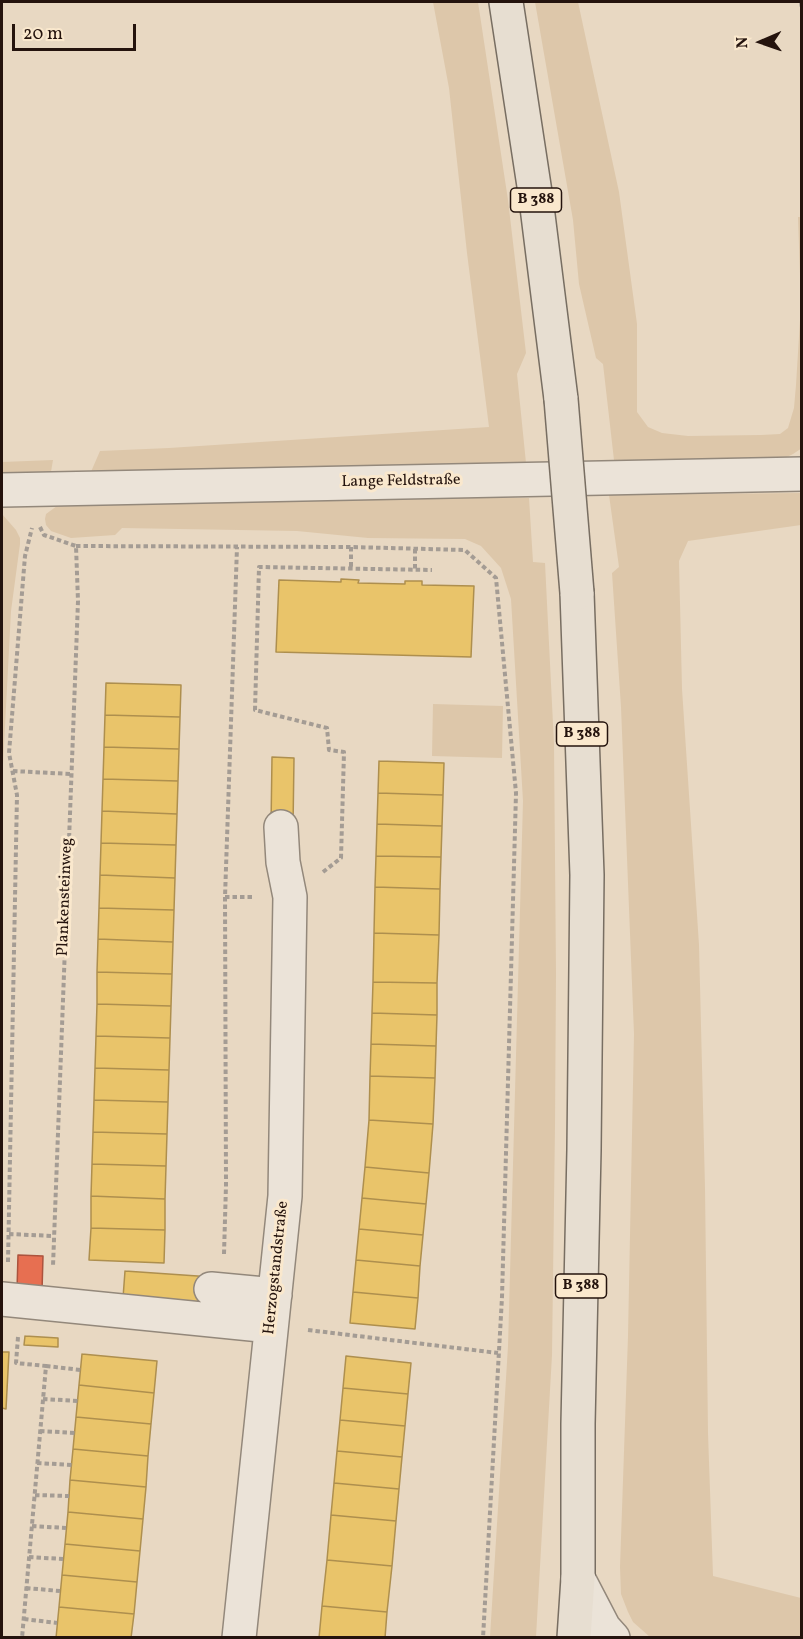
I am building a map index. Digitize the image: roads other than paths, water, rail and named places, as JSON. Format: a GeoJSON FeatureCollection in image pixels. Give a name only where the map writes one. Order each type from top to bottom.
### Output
{"type":"FeatureCollection","features":[{"type":"Feature","properties":{"kind":"main road","name":"B 388"},"geometry":{"type":"LineString","coordinates":[[506,2],[536,199],[561,399],[577,593],[586,875],[578,1578],[574,1638]]}},
{"type":"Feature","properties":{"kind":"street","name":"Lange Feldstraße"},"geometry":{"type":"LineString","coordinates":[[2,490],[801,474]]}},
{"type":"Feature","properties":{"kind":"street","name":"Herzogstandstraße"},"geometry":{"type":"LineString","coordinates":[[239,1638],[285,1196],[290,897],[283,862],[281,827]]}},
{"type":"Feature","properties":{"kind":"street"},"geometry":{"type":"LineString","coordinates":[[220,1290],[273,1310]]}},
{"type":"Feature","properties":{"kind":"street"},"geometry":{"type":"LineString","coordinates":[[14,1302],[273,1310]]}},
{"type":"Feature","properties":{"kind":"street"},"geometry":{"type":"LineString","coordinates":[[578,1578],[604,1628],[613,1638]]}}]}
